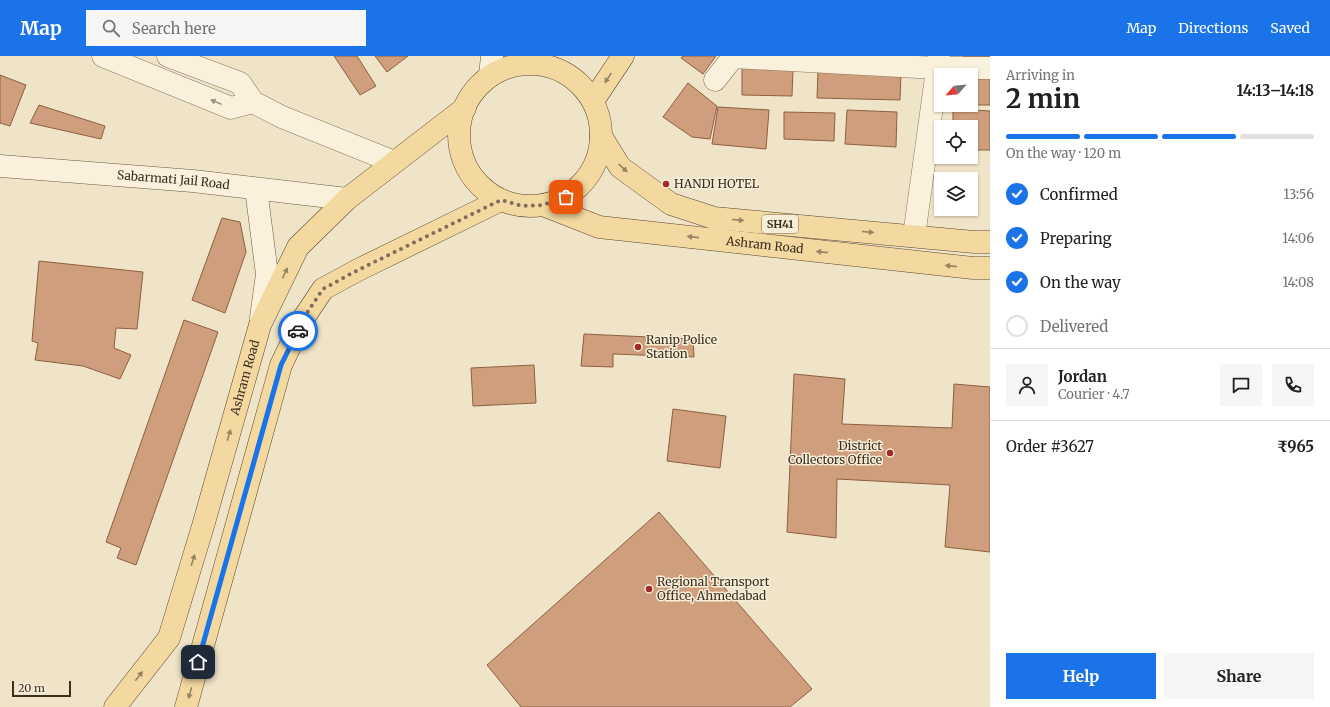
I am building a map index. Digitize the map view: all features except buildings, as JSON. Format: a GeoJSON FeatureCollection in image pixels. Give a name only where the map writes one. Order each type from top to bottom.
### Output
{"type":"FeatureCollection","features":[{"type":"Feature","properties":{"kind":"main road"},"geometry":{"type":"LineString","coordinates":[[593,101],[623,56]]}},
{"type":"Feature","properties":{"kind":"main road"},"geometry":{"type":"LineString","coordinates":[[531,60],[565,73],[581,85],[593,101],[599,118],[602,136],[597,160],[585,181],[566,197],[543,205],[522,206],[501,200],[483,188],[469,171],[461,150],[460,129],[465,108],[491,66],[508,67],[531,60]]}},
{"type":"Feature","properties":{"kind":"main road","name":"Ashram Road"},"geometry":{"type":"LineString","coordinates":[[115,707],[169,638],[203,526],[260,325],[298,247],[347,199],[465,108]]}},
{"type":"Feature","properties":{"kind":"main road","name":"Ashram Road"},"geometry":{"type":"LineString","coordinates":[[602,136],[620,167],[671,204],[714,218],[974,242],[990,242]]}},
{"type":"Feature","properties":{"kind":"main road"},"geometry":{"type":"LineString","coordinates":[[186,707],[281,365],[303,319],[323,289],[358,270],[501,200]]}},
{"type":"Feature","properties":{"kind":"main road","name":"Ashram Road"},"geometry":{"type":"LineString","coordinates":[[543,205],[599,227],[973,268],[990,268]]}},
{"type":"Feature","properties":{"kind":"street"},"geometry":{"type":"LineString","coordinates":[[103,56],[231,108],[253,102]]}},
{"type":"Feature","properties":{"kind":"street"},"geometry":{"type":"LineString","coordinates":[[168,56],[240,83],[253,102],[282,117],[394,162]]}},
{"type":"Feature","properties":{"kind":"street"},"geometry":{"type":"LineString","coordinates":[[715,80],[733,57],[938,62],[990,68]]}},
{"type":"Feature","properties":{"kind":"street"},"geometry":{"type":"LineString","coordinates":[[914,236],[938,62]]}},
{"type":"Feature","properties":{"kind":"street","name":"Sabarmati Jail Road"},"geometry":{"type":"LineString","coordinates":[[0,166],[186,181],[347,199]]}},
{"type":"Feature","properties":{"kind":"street"},"geometry":{"type":"LineString","coordinates":[[256,189],[267,274],[260,325]]}},
{"type":"Feature","properties":{"kind":"way so far"},"geometry":{"type":"LineString","coordinates":[[298,331],[303,319],[323,289],[358,270],[501,200],[522,206],[543,205],[566,197]]}},
{"type":"Feature","properties":{"kind":"place","name":"HANDI HOTEL"},"geometry":{"type":"Point","coordinates":[666,184]}},
{"type":"Feature","properties":{"kind":"place","name":"Ranip Police Station"},"geometry":{"type":"Point","coordinates":[638,347]}},
{"type":"Feature","properties":{"kind":"place","name":"District Collectors Office"},"geometry":{"type":"Point","coordinates":[890,453]}},
{"type":"Feature","properties":{"kind":"place","name":"Regional Transport Office, Ahmedabad"},"geometry":{"type":"Point","coordinates":[649,589]}},
{"type":"Feature","properties":{"kind":"route"},"geometry":{"type":"LineString","coordinates":[[198,662],[281,365],[298,331]]}}]}
